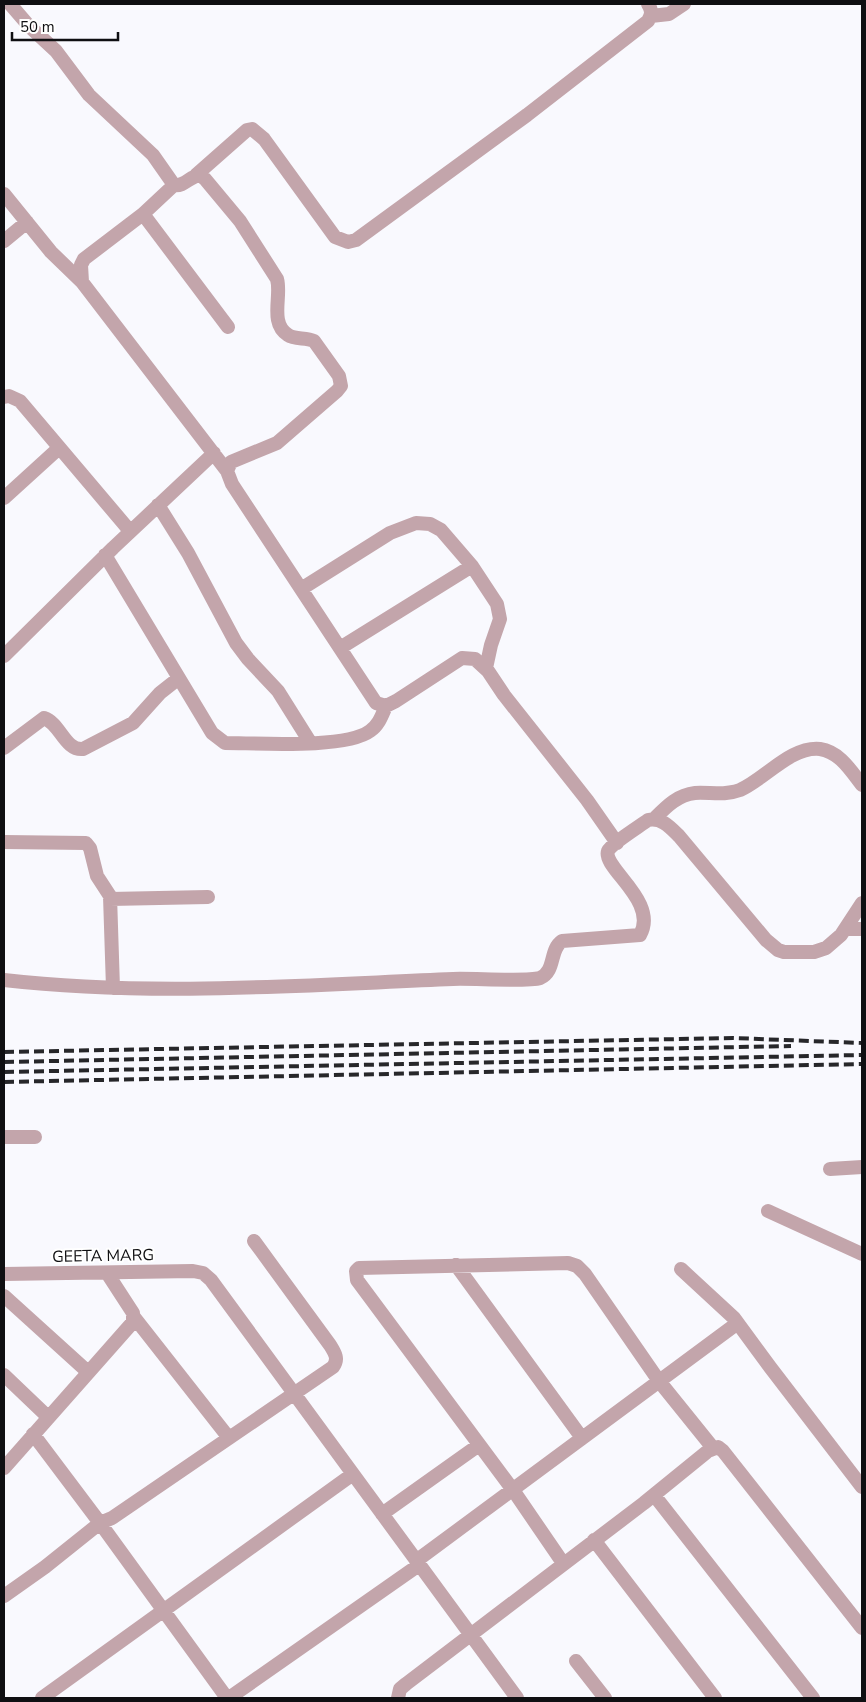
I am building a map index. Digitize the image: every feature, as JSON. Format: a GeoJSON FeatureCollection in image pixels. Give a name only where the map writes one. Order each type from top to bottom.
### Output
{"type":"FeatureCollection","features":[{"type":"Feature","properties":{"kind":"street"},"geometry":{"type":"LineString","coordinates":[[10,4],[56,52],[89,95],[153,155],[174,185]]}},
{"type":"Feature","properties":{"kind":"street"},"geometry":{"type":"LineString","coordinates":[[82,282],[81,265],[84,259],[143,214],[174,185],[180,185],[196,175],[247,130],[252,129],[264,139],[336,237],[348,242],[356,240],[527,116],[648,21],[650,10],[669,14],[684,4]]}},
{"type":"Feature","properties":{"kind":"street"},"geometry":{"type":"LineString","coordinates":[[196,175],[200,175],[205,179],[240,221],[277,279],[279,289],[277,313],[284,332],[289,336],[314,341],[341,380],[337,391],[301,425],[277,443],[231,462],[227,471]]}},
{"type":"Feature","properties":{"kind":"street"},"geometry":{"type":"LineString","coordinates":[[4,194],[56,257],[82,282],[227,471],[232,484],[376,703],[386,706]]}},
{"type":"Feature","properties":{"kind":"street"},"geometry":{"type":"LineString","coordinates":[[143,214],[228,327]]}},
{"type":"Feature","properties":{"kind":"street"},"geometry":{"type":"LineString","coordinates":[[4,241],[27,222]]}},
{"type":"Feature","properties":{"kind":"street"},"geometry":{"type":"LineString","coordinates":[[4,383],[9,397],[20,401],[130,531]]}},
{"type":"Feature","properties":{"kind":"street"},"geometry":{"type":"LineString","coordinates":[[4,498],[59,448]]}},
{"type":"Feature","properties":{"kind":"street"},"geometry":{"type":"LineString","coordinates":[[4,656],[105,555],[214,454]]}},
{"type":"Feature","properties":{"kind":"street"},"geometry":{"type":"LineString","coordinates":[[158,505],[188,552],[236,643],[248,659],[278,691],[310,742]]}},
{"type":"Feature","properties":{"kind":"street"},"geometry":{"type":"LineString","coordinates":[[301,589],[390,533],[416,523],[430,524],[441,530],[472,566],[497,604],[500,619],[491,645],[486,668]]}},
{"type":"Feature","properties":{"kind":"street"},"geometry":{"type":"LineString","coordinates":[[105,555],[212,733],[225,743],[348,740],[368,733],[377,725],[386,706],[462,658],[475,660],[486,668],[587,800],[617,843]]}},
{"type":"Feature","properties":{"kind":"street"},"geometry":{"type":"LineString","coordinates":[[340,648],[472,566]]}},
{"type":"Feature","properties":{"kind":"street"},"geometry":{"type":"LineString","coordinates":[[4,748],[44,718],[52,722],[72,746],[83,749],[133,723],[160,693],[179,678]]}},
{"type":"Feature","properties":{"kind":"street"},"geometry":{"type":"LineString","coordinates":[[654,819],[671,802],[685,795],[695,793],[724,794],[738,790],[808,749],[828,750],[835,754],[862,785]]}},
{"type":"Feature","properties":{"kind":"street"},"geometry":{"type":"LineString","coordinates":[[4,980],[74,987],[113,988],[272,986],[475,978],[538,979],[549,971],[556,948],[562,941],[640,935],[643,922],[638,900],[608,858],[608,850],[648,820],[654,819],[666,824],[679,836],[766,940],[778,950],[795,953],[814,952],[834,943],[862,903]]}},
{"type":"Feature","properties":{"kind":"street"},"geometry":{"type":"LineString","coordinates":[[4,842],[86,843],[97,876],[110,899],[113,988]]}},
{"type":"Feature","properties":{"kind":"street"},"geometry":{"type":"LineString","coordinates":[[110,899],[208,897]]}},
{"type":"Feature","properties":{"kind":"street"},"geometry":{"type":"LineString","coordinates":[[845,929],[862,929]]}},
{"type":"Feature","properties":{"kind":"street"},"geometry":{"type":"LineString","coordinates":[[4,1137],[35,1137]]}},
{"type":"Feature","properties":{"kind":"street"},"geometry":{"type":"LineString","coordinates":[[830,1169],[862,1168]]}},
{"type":"Feature","properties":{"kind":"street"},"geometry":{"type":"LineString","coordinates":[[768,1211],[862,1254]]}},
{"type":"Feature","properties":{"kind":"street"},"geometry":{"type":"LineString","coordinates":[[4,1596],[45,1567],[100,1523],[112,1518],[333,1367],[336,1362],[336,1354],[254,1241]]}},
{"type":"Feature","properties":{"kind":"street"},"geometry":{"type":"LineString","coordinates":[[563,1562],[513,1490],[356,1275],[359,1268],[373,1266],[568,1263],[577,1266],[659,1381],[713,1448]]}},
{"type":"Feature","properties":{"kind":"street"},"geometry":{"type":"LineString","coordinates":[[456,1265],[582,1438]]}},
{"type":"Feature","properties":{"kind":"street"},"geometry":{"type":"LineString","coordinates":[[681,1269],[727,1310],[739,1324],[862,1487]]}},
{"type":"Feature","properties":{"kind":"street","name":"GEETA MARG"},"geometry":{"type":"LineString","coordinates":[[4,1274],[194,1271],[203,1273],[211,1280],[294,1394]]}},
{"type":"Feature","properties":{"kind":"street"},"geometry":{"type":"LineString","coordinates":[[107,1273],[134,1317],[229,1438]]}},
{"type":"Feature","properties":{"kind":"street"},"geometry":{"type":"LineString","coordinates":[[4,1296],[88,1372]]}},
{"type":"Feature","properties":{"kind":"street"},"geometry":{"type":"LineString","coordinates":[[4,1468],[122,1336],[134,1317]]}},
{"type":"Feature","properties":{"kind":"street"},"geometry":{"type":"LineString","coordinates":[[33,1434],[228,1698],[418,1563],[582,1438],[739,1324]]}},
{"type":"Feature","properties":{"kind":"street"},"geometry":{"type":"LineString","coordinates":[[4,1375],[48,1417]]}},
{"type":"Feature","properties":{"kind":"street"},"geometry":{"type":"LineString","coordinates":[[294,1394],[517,1698]]}},
{"type":"Feature","properties":{"kind":"street"},"geometry":{"type":"LineString","coordinates":[[382,1514],[479,1444]]}},
{"type":"Feature","properties":{"kind":"street"},"geometry":{"type":"LineString","coordinates":[[384,1698],[397,1698],[400,1689],[563,1562],[654,1495],[713,1448],[718,1447],[723,1450],[862,1628]]}},
{"type":"Feature","properties":{"kind":"street"},"geometry":{"type":"LineString","coordinates":[[42,1698],[353,1474]]}},
{"type":"Feature","properties":{"kind":"street"},"geometry":{"type":"LineString","coordinates":[[654,1495],[813,1698]]}},
{"type":"Feature","properties":{"kind":"street"},"geometry":{"type":"LineString","coordinates":[[594,1540],[715,1698]]}},
{"type":"Feature","properties":{"kind":"street"},"geometry":{"type":"LineString","coordinates":[[576,1662],[605,1698]]}},
{"type":"Feature","properties":{"kind":"railway"},"geometry":{"type":"LineString","coordinates":[[4,1052],[733,1038],[862,1043]]}},
{"type":"Feature","properties":{"kind":"railway"},"geometry":{"type":"LineString","coordinates":[[4,1062],[791,1046]]}},
{"type":"Feature","properties":{"kind":"railway"},"geometry":{"type":"LineString","coordinates":[[4,1072],[862,1055]]}},
{"type":"Feature","properties":{"kind":"railway"},"geometry":{"type":"LineString","coordinates":[[4,1082],[862,1064]]}}]}
